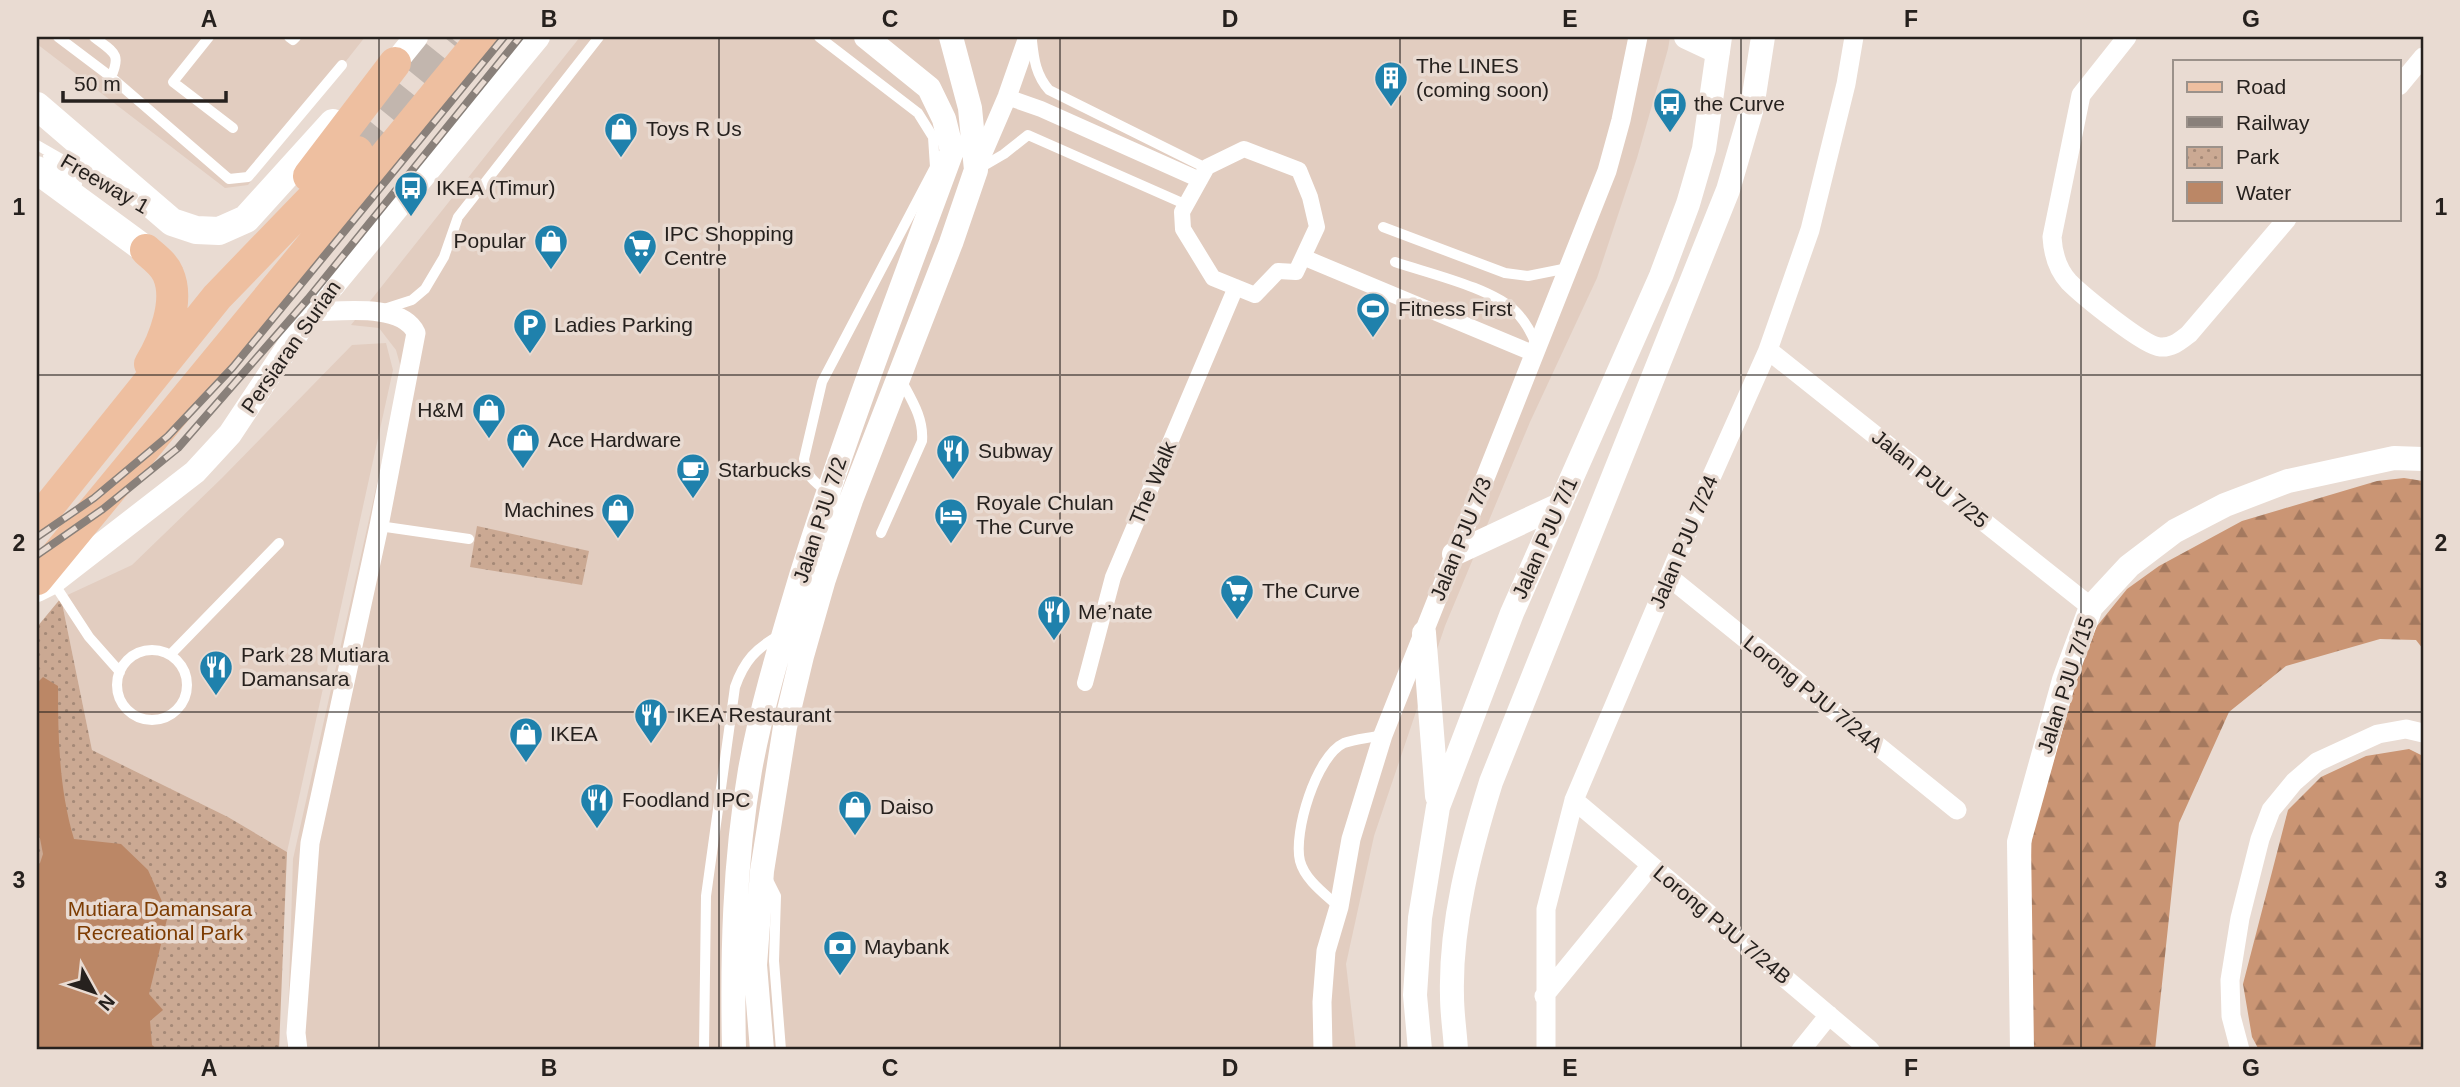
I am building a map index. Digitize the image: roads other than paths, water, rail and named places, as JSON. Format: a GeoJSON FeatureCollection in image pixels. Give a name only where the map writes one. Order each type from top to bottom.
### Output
{"type":"FeatureCollection","features":[{"type":"Feature","properties":{"kind":"main road","name":"Persiaran Surian"},"geometry":{"type":"LineString","coordinates":[[42,584],[483,37]]}},
{"type":"Feature","properties":{"kind":"main road"},"geometry":{"type":"LineString","coordinates":[[37,106],[172,222],[196,230],[219,232],[246,219],[337,119],[395,63]]}},
{"type":"Feature","properties":{"kind":"main road"},"geometry":{"type":"LineString","coordinates":[[37,521],[217,297],[395,63]]}},
{"type":"Feature","properties":{"kind":"main road"},"geometry":{"type":"LineString","coordinates":[[217,297],[356,152]]}},
{"type":"Feature","properties":{"kind":"main road"},"geometry":{"type":"LineString","coordinates":[[37,170],[146,250],[159,261],[168,274],[172,287],[171,304],[157,353],[123,411]]}},
{"type":"Feature","properties":{"kind":"street"},"geometry":{"type":"LineString","coordinates":[[395,63],[416,37]]}},
{"type":"Feature","properties":{"kind":"street","name":"Persiaran Surian"},"geometry":{"type":"LineString","coordinates":[[42,584],[195,472],[230,434],[311,312],[538,37]]}},
{"type":"Feature","properties":{"kind":"street","name":"Jalan PJU 7/2"},"geometry":{"type":"LineString","coordinates":[[734,1050],[733,962],[741,829],[750,769],[763,711],[827,492],[952,151],[944,120],[929,88],[866,37]]}},
{"type":"Feature","properties":{"kind":"street","name":"Jalan PJU 7/2"},"geometry":{"type":"LineString","coordinates":[[762,1050],[755,965],[762,871],[785,727],[802,656],[851,500],[951,243],[976,170],[970,108],[951,37]]}},
{"type":"Feature","properties":{"kind":"street"},"geometry":{"type":"LineString","coordinates":[[976,170],[1030,37]]}},
{"type":"Feature","properties":{"kind":"street","name":"Jalan PJU 7/3"},"geometry":{"type":"LineString","coordinates":[[1323,1050],[1322,1002],[1326,951],[1339,907],[1351,839],[1383,735],[1606,172],[1621,120],[1638,37]]}},
{"type":"Feature","properties":{"kind":"street"},"geometry":{"type":"LineString","coordinates":[[1686,37],[1719,45]]}},
{"type":"Feature","properties":{"kind":"street","name":"Jalan PJU 7/1"},"geometry":{"type":"LineString","coordinates":[[1456,1050],[1451,995],[1456,923],[1485,801],[1728,190],[1752,108],[1763,37]]}},
{"type":"Feature","properties":{"kind":"street","name":"Jalan PJU 7/24"},"geometry":{"type":"LineString","coordinates":[[1546,1050],[1546,909],[1574,800],[1768,350],[1810,230],[1846,84],[1854,37]]}},
{"type":"Feature","properties":{"kind":"street"},"geometry":{"type":"LineString","coordinates":[[2127,37],[2088,84],[2077,107],[2052,237],[2053,255],[2068,281],[2143,342],[2160,347],[2175,346],[2189,334],[2286,220]]}},
{"type":"Feature","properties":{"kind":"street","name":"Jalan PJU 7/1"},"geometry":{"type":"LineString","coordinates":[[1420,1050],[1415,995],[1420,918],[1438,807],[1512,613],[1661,276],[1688,204],[1704,149],[1719,45]]}},
{"type":"Feature","properties":{"kind":"street"},"geometry":{"type":"LineString","coordinates":[[2400,85],[2423,57]]}},
{"type":"Feature","properties":{"kind":"street"},"geometry":{"type":"LineString","coordinates":[[1007,97],[1200,172]]}},
{"type":"Feature","properties":{"kind":"street"},"geometry":{"type":"LineString","coordinates":[[1244,149],[1299,170],[1310,197],[1317,227],[1296,272],[1278,271],[1255,295],[1213,278],[1183,229],[1182,212],[1200,172],[1244,149]]}},
{"type":"Feature","properties":{"kind":"street"},"geometry":{"type":"LineString","coordinates":[[1303,257],[1537,351]]}},
{"type":"Feature","properties":{"kind":"street","name":"The Walk"},"geometry":{"type":"LineString","coordinates":[[1085,683],[1113,577],[1236,287]]}},
{"type":"Feature","properties":{"kind":"street"},"geometry":{"type":"LineString","coordinates":[[298,1050],[296,1033],[310,843],[379,526],[416,333],[407,321],[377,311],[311,312]]}},
{"type":"Feature","properties":{"kind":"street","name":"Jalan PJU 7/25"},"geometry":{"type":"LineString","coordinates":[[1768,350],[2091,607]]}},
{"type":"Feature","properties":{"kind":"street","name":"Jalan PJU 7/15"},"geometry":{"type":"LineString","coordinates":[[2022,1050],[2019,842],[2064,681],[2091,607],[2129,566],[2175,531],[2225,505],[2288,481],[2394,458],[2423,459]]}},
{"type":"Feature","properties":{"kind":"street"},"geometry":{"type":"LineString","coordinates":[[1454,554],[1559,505]]}},
{"type":"Feature","properties":{"kind":"street","name":"Lorong PJU 7/24A"},"geometry":{"type":"LineString","coordinates":[[1669,577],[1957,810]]}},
{"type":"Feature","properties":{"kind":"street"},"geometry":{"type":"LineString","coordinates":[[1424,633],[1438,807]]}},
{"type":"Feature","properties":{"kind":"street"},"geometry":{"type":"LineString","coordinates":[[2240,1050],[2231,1016],[2230,980],[2239,918],[2260,839],[2271,810],[2294,782],[2317,762],[2378,734],[2406,729],[2423,733]]}},
{"type":"Feature","properties":{"kind":"street","name":"Lorong PJU 7/24B"},"geometry":{"type":"LineString","coordinates":[[1574,800],[1870,1050]]}},
{"type":"Feature","properties":{"kind":"street"},"geometry":{"type":"LineString","coordinates":[[1544,996],[1651,866]]}},
{"type":"Feature","properties":{"kind":"street"},"geometry":{"type":"LineString","coordinates":[[1801,1050],[1829,1015]]}},
{"type":"Feature","properties":{"kind":"lane"},"geometry":{"type":"LineString","coordinates":[[58,37],[110,77],[229,179],[248,177],[342,65]]}},
{"type":"Feature","properties":{"kind":"lane"},"geometry":{"type":"LineString","coordinates":[[94,37],[116,57],[117,62],[110,77]]}},
{"type":"Feature","properties":{"kind":"lane"},"geometry":{"type":"LineString","coordinates":[[209,37],[173,82],[233,128]]}},
{"type":"Feature","properties":{"kind":"lane"},"geometry":{"type":"LineString","coordinates":[[289,37],[293,40],[296,37]]}},
{"type":"Feature","properties":{"kind":"lane"},"geometry":{"type":"LineString","coordinates":[[377,311],[412,300],[425,289],[444,257],[458,216],[599,37]]}},
{"type":"Feature","properties":{"kind":"lane"},"geometry":{"type":"LineString","coordinates":[[819,37],[918,113],[933,137],[935,167],[822,382],[804,459],[805,470],[813,481],[827,492],[851,500]]}},
{"type":"Feature","properties":{"kind":"lane"},"geometry":{"type":"LineString","coordinates":[[1030,37],[1034,63],[1041,80],[1049,90],[1200,172]]}},
{"type":"Feature","properties":{"kind":"lane"},"geometry":{"type":"LineString","coordinates":[[976,170],[1004,154],[1028,135],[1180,202]]}},
{"type":"Feature","properties":{"kind":"lane","name":"Freeway 1"},"geometry":{"type":"LineString","coordinates":[[37,145],[172,222]]}},
{"type":"Feature","properties":{"kind":"lane","name":"Freeway 1"},"geometry":{"type":"LineString","coordinates":[[37,145],[146,250]]}},
{"type":"Feature","properties":{"kind":"lane"},"geometry":{"type":"LineString","coordinates":[[1383,226],[1505,273],[1528,276],[1570,267]]}},
{"type":"Feature","properties":{"kind":"lane"},"geometry":{"type":"LineString","coordinates":[[1395,262],[1490,295],[1515,310],[1529,328],[1537,351]]}},
{"type":"Feature","properties":{"kind":"lane"},"geometry":{"type":"LineString","coordinates":[[881,534],[922,441],[923,428],[898,374]]}},
{"type":"Feature","properties":{"kind":"lane"},"geometry":{"type":"LineString","coordinates":[[379,526],[469,540]]}},
{"type":"Feature","properties":{"kind":"lane"},"geometry":{"type":"LineString","coordinates":[[170,655],[279,542]]}},
{"type":"Feature","properties":{"kind":"lane"},"geometry":{"type":"LineString","coordinates":[[42,584],[120,672]]}},
{"type":"Feature","properties":{"kind":"lane"},"geometry":{"type":"LineString","coordinates":[[704,1050],[706,896],[735,687],[741,669],[751,654],[761,645],[784,633]]}},
{"type":"Feature","properties":{"kind":"lane"},"geometry":{"type":"LineString","coordinates":[[147,650],[159,650],[170,655],[185,673],[186,694],[179,706],[161,718],[139,717],[130,712],[118,693],[117,682],[126,661],[147,650]]}},
{"type":"Feature","properties":{"kind":"lane"},"geometry":{"type":"LineString","coordinates":[[1339,907],[1309,879],[1300,862],[1299,843],[1313,782],[1327,760],[1343,744],[1383,735]]}},
{"type":"Feature","properties":{"kind":"lane"},"geometry":{"type":"LineString","coordinates":[[762,871],[776,896],[775,961],[781,1050]]}},
{"type":"Feature","properties":{"kind":"water"},"geometry":{"type":"Polygon","coordinates":[[[43,677],[58,686],[62,782],[74,839],[121,844],[148,870],[168,915],[149,994],[163,1010],[150,1021],[152,1045],[158,1050],[37,1050],[37,872],[43,854],[37,823],[37,683],[43,677]]]}},
{"type":"Feature","properties":{"kind":"tunnel"},"geometry":{"type":"LineString","coordinates":[[357,152],[450,37]]}},
{"type":"Feature","properties":{"kind":"railway"},"geometry":{"type":"LineString","coordinates":[[37,537],[94,498],[168,436],[233,367],[504,37]]}},
{"type":"Feature","properties":{"kind":"railway"},"geometry":{"type":"LineString","coordinates":[[37,555],[103,509],[178,448],[308,299],[520,37]]}},
{"type":"Feature","properties":{"kind":"place","name":"The LINES (coming soon)"},"geometry":{"type":"Point","coordinates":[1391,108]}},
{"type":"Feature","properties":{"kind":"place","name":"the Curve"},"geometry":{"type":"Point","coordinates":[1670,134]}},
{"type":"Feature","properties":{"kind":"place","name":"Toys R Us"},"geometry":{"type":"Point","coordinates":[621,159]}},
{"type":"Feature","properties":{"kind":"place","name":"IKEA (Timur)"},"geometry":{"type":"Point","coordinates":[411,218]}},
{"type":"Feature","properties":{"kind":"place","name":"Popular"},"geometry":{"type":"Point","coordinates":[551,271]}},
{"type":"Feature","properties":{"kind":"place","name":"IPC Shopping Centre"},"geometry":{"type":"Point","coordinates":[640,276]}},
{"type":"Feature","properties":{"kind":"place","name":"Fitness First"},"geometry":{"type":"Point","coordinates":[1373,339]}},
{"type":"Feature","properties":{"kind":"place","name":"Ladies Parking"},"geometry":{"type":"Point","coordinates":[530,355]}},
{"type":"Feature","properties":{"kind":"place","name":"H&M"},"geometry":{"type":"Point","coordinates":[489,440]}},
{"type":"Feature","properties":{"kind":"place","name":"Ace Hardware"},"geometry":{"type":"Point","coordinates":[523,470]}},
{"type":"Feature","properties":{"kind":"place","name":"Subway"},"geometry":{"type":"Point","coordinates":[953,481]}},
{"type":"Feature","properties":{"kind":"place","name":"Starbucks"},"geometry":{"type":"Point","coordinates":[693,500]}},
{"type":"Feature","properties":{"kind":"place","name":"Machines"},"geometry":{"type":"Point","coordinates":[618,540]}},
{"type":"Feature","properties":{"kind":"place","name":"Royale Chulan The Curve"},"geometry":{"type":"Point","coordinates":[951,545]}},
{"type":"Feature","properties":{"kind":"place","name":"The Curve"},"geometry":{"type":"Point","coordinates":[1237,621]}},
{"type":"Feature","properties":{"kind":"place","name":"Me’nate"},"geometry":{"type":"Point","coordinates":[1054,642]}},
{"type":"Feature","properties":{"kind":"place","name":"Park 28 Mutiara Damansara"},"geometry":{"type":"Point","coordinates":[216,697]}},
{"type":"Feature","properties":{"kind":"place","name":"IKEA Restaurant"},"geometry":{"type":"Point","coordinates":[651,745]}},
{"type":"Feature","properties":{"kind":"place","name":"IKEA"},"geometry":{"type":"Point","coordinates":[526,764]}},
{"type":"Feature","properties":{"kind":"place","name":"Foodland IPC"},"geometry":{"type":"Point","coordinates":[597,830]}},
{"type":"Feature","properties":{"kind":"place","name":"Daiso"},"geometry":{"type":"Point","coordinates":[855,837]}},
{"type":"Feature","properties":{"kind":"place","name":"Maybank"},"geometry":{"type":"Point","coordinates":[840,977]}},
{"type":"Feature","properties":{"kind":"park label","name":"Mutiara Damansara Recreational Park"},"geometry":{"type":"Point","coordinates":[160,921]}}]}
